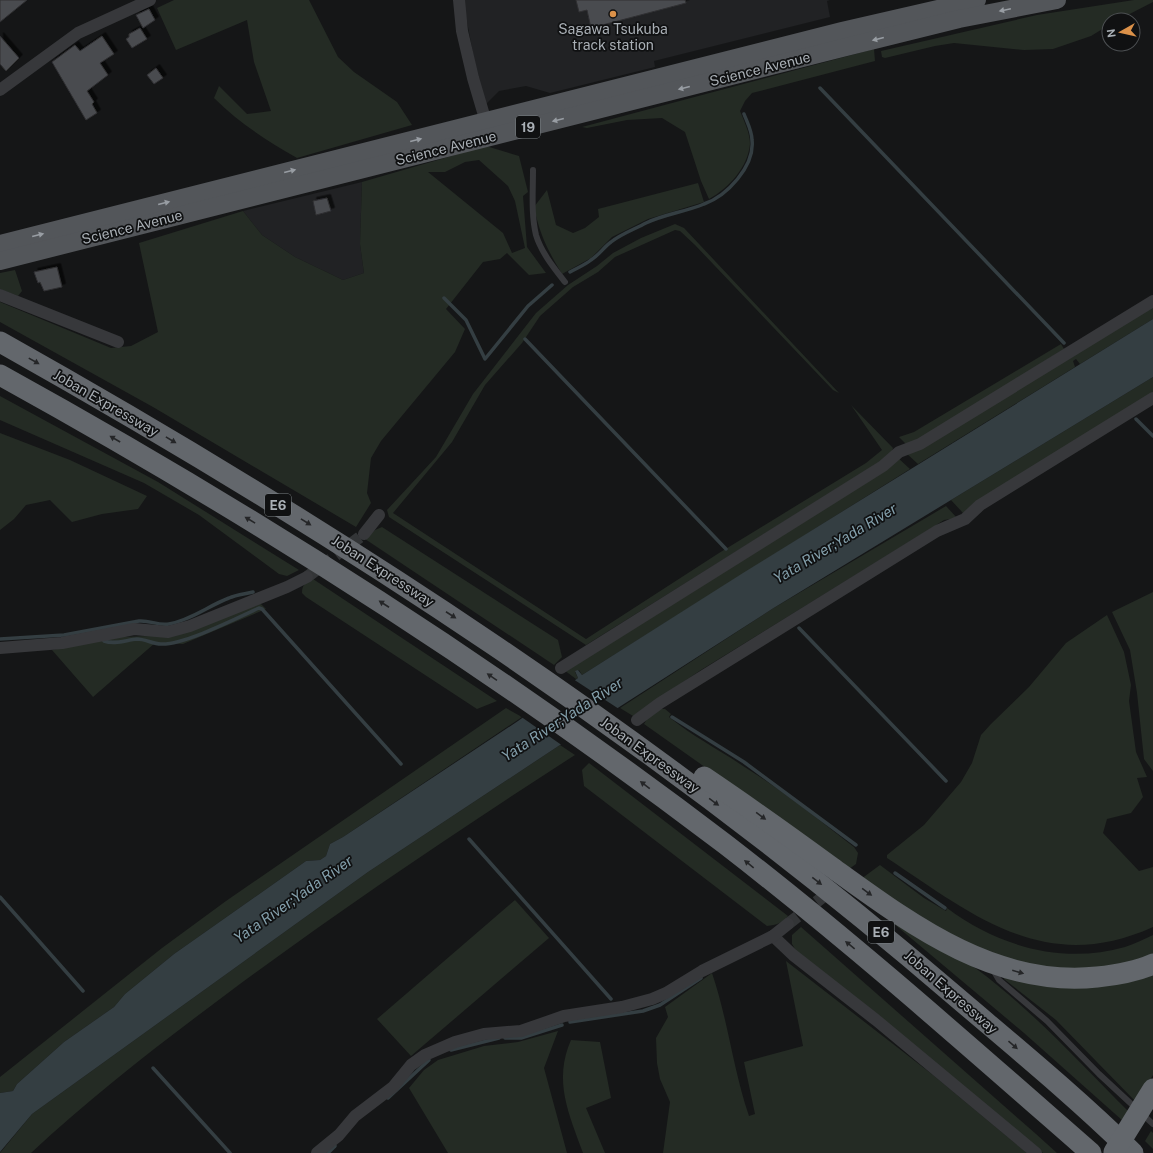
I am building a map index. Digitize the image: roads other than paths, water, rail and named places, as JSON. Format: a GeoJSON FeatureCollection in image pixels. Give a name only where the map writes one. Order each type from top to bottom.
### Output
{"type":"FeatureCollection","features":[{"type":"Feature","properties":{"kind":"highway","name":"Joban Expressway"},"geometry":{"type":"LineString","coordinates":[[0,342],[126,413],[287,510],[455,618],[626,724],[743,823],[883,934],[1096,1117],[1133,1153]]}},
{"type":"Feature","properties":{"kind":"highway","name":"Joban Expressway"},"geometry":{"type":"LineString","coordinates":[[0,375],[112,437],[262,527],[345,579],[524,698],[589,744],[726,845],[880,969],[1091,1153]]}},
{"type":"Feature","properties":{"kind":"highway"},"geometry":{"type":"LineString","coordinates":[[626,724],[754,811],[892,911],[942,941],[987,962],[1028,974],[1062,978],[1090,978],[1120,974],[1153,964]]}},
{"type":"Feature","properties":{"kind":"highway"},"geometry":{"type":"LineString","coordinates":[[880,969],[1073,1153]]}},
{"type":"Feature","properties":{"kind":"highway"},"geometry":{"type":"LineString","coordinates":[[1113,1153],[1151,1101]]}},
{"type":"Feature","properties":{"kind":"highway"},"geometry":{"type":"LineString","coordinates":[[1129,1153],[1151,1101]]}},
{"type":"Feature","properties":{"kind":"main road","name":"Science Avenue"},"geometry":{"type":"LineString","coordinates":[[0,244],[842,31],[977,0]]}},
{"type":"Feature","properties":{"kind":"main road","name":"Science Avenue"},"geometry":{"type":"LineString","coordinates":[[0,261],[928,27],[1057,0]]}},
{"type":"Feature","properties":{"kind":"street"},"geometry":{"type":"LineString","coordinates":[[0,90],[78,33],[150,0]]}},
{"type":"Feature","properties":{"kind":"street"},"geometry":{"type":"LineString","coordinates":[[459,0],[462,31],[471,71],[486,122]]}},
{"type":"Feature","properties":{"kind":"street"},"geometry":{"type":"LineString","coordinates":[[0,295],[118,342]]}},
{"type":"Feature","properties":{"kind":"street"},"geometry":{"type":"LineString","coordinates":[[557,681],[883,466],[899,452],[920,444],[1153,301]]}},
{"type":"Feature","properties":{"kind":"street"},"geometry":{"type":"LineString","coordinates":[[626,724],[937,531],[965,519],[980,504],[1153,398]]}},
{"type":"Feature","properties":{"kind":"street"},"geometry":{"type":"LineString","coordinates":[[364,534],[379,515]]}},
{"type":"Feature","properties":{"kind":"street"},"geometry":{"type":"LineString","coordinates":[[0,648],[62,643],[134,629],[168,632],[190,626],[287,587],[307,577]]}},
{"type":"Feature","properties":{"kind":"street"},"geometry":{"type":"LineString","coordinates":[[317,1153],[339,1135],[355,1116],[393,1087],[412,1065],[425,1055],[455,1042],[484,1034],[521,1031],[564,1016],[622,1007],[652,999],[666,993],[702,971],[773,936],[788,924]]}},
{"type":"Feature","properties":{"kind":"street"},"geometry":{"type":"LineString","coordinates":[[773,936],[793,955],[876,1020],[1036,1153]]}},
{"type":"Feature","properties":{"kind":"lane"},"geometry":{"type":"LineString","coordinates":[[534,170],[532,204],[536,235],[546,256],[564,282]]}},
{"type":"Feature","properties":{"kind":"lane"},"geometry":{"type":"LineString","coordinates":[[987,962],[999,980],[1047,1022],[1099,1074],[1153,1124]]}},
{"type":"Feature","properties":{"kind":"water","name":"Yata River;Yada River"},"geometry":{"type":"Polygon","coordinates":[[[1153,319],[1153,377],[772,609],[560,745],[368,872],[32,1114],[0,1152],[0,1093],[13,1091],[17,1084],[64,1042],[114,1007],[125,994],[174,954],[306,861],[320,860],[326,856],[330,844],[343,837],[518,721],[578,678],[575,671],[578,670],[582,675],[743,573],[1153,319]]]}},
{"type":"Feature","properties":{"kind":"waterway"},"geometry":{"type":"LineString","coordinates":[[820,88],[1064,343]]}},
{"type":"Feature","properties":{"kind":"waterway"},"geometry":{"type":"LineString","coordinates":[[570,272],[589,262],[608,244],[624,234],[653,220],[704,204],[713,200],[730,187],[744,170],[752,150],[751,133],[744,114]]}},
{"type":"Feature","properties":{"kind":"waterway"},"geometry":{"type":"LineString","coordinates":[[444,298],[466,320],[485,359],[528,306],[552,285]]}},
{"type":"Feature","properties":{"kind":"waterway"},"geometry":{"type":"LineString","coordinates":[[525,339],[726,549]]}},
{"type":"Feature","properties":{"kind":"waterway"},"geometry":{"type":"LineString","coordinates":[[1136,419],[1153,436]]}},
{"type":"Feature","properties":{"kind":"waterway"},"geometry":{"type":"LineString","coordinates":[[0,639],[64,635],[139,621],[169,624],[192,616],[221,601],[253,592]]}},
{"type":"Feature","properties":{"kind":"waterway"},"geometry":{"type":"LineString","coordinates":[[104,641],[116,642],[137,639],[158,644],[171,643],[196,636],[259,608],[262,609],[401,764]]}},
{"type":"Feature","properties":{"kind":"waterway"},"geometry":{"type":"LineString","coordinates":[[799,628],[946,781]]}},
{"type":"Feature","properties":{"kind":"waterway"},"geometry":{"type":"LineString","coordinates":[[672,717],[744,762],[856,845]]}},
{"type":"Feature","properties":{"kind":"waterway"},"geometry":{"type":"LineString","coordinates":[[469,839],[611,999]]}},
{"type":"Feature","properties":{"kind":"waterway"},"geometry":{"type":"LineString","coordinates":[[895,873],[945,908]]}},
{"type":"Feature","properties":{"kind":"waterway"},"geometry":{"type":"LineString","coordinates":[[0,897],[83,991]]}},
{"type":"Feature","properties":{"kind":"waterway"},"geometry":{"type":"LineString","coordinates":[[570,1022],[643,1011],[660,1005],[701,978]]}},
{"type":"Feature","properties":{"kind":"waterway"},"geometry":{"type":"LineString","coordinates":[[505,1038],[521,1038],[562,1025]]}},
{"type":"Feature","properties":{"kind":"waterway"},"geometry":{"type":"LineString","coordinates":[[451,1050],[499,1038]]}},
{"type":"Feature","properties":{"kind":"waterway"},"geometry":{"type":"LineString","coordinates":[[388,1098],[429,1060]]}},
{"type":"Feature","properties":{"kind":"waterway"},"geometry":{"type":"LineString","coordinates":[[153,1068],[230,1153]]}},
{"type":"Feature","properties":{"kind":"waterway"},"geometry":{"type":"LineString","coordinates":[[328,1153],[335,1146]]}},
{"type":"Feature","properties":{"kind":"tunnel"},"geometry":{"type":"LineString","coordinates":[[307,577],[364,534]]}},
{"type":"Feature","properties":{"kind":"tunnel"},"geometry":{"type":"LineString","coordinates":[[788,924],[833,889]]}},
{"type":"Feature","properties":{"kind":"place","name":"Sagawa Tsukuba track station"},"geometry":{"type":"Point","coordinates":[613,14]}}]}
